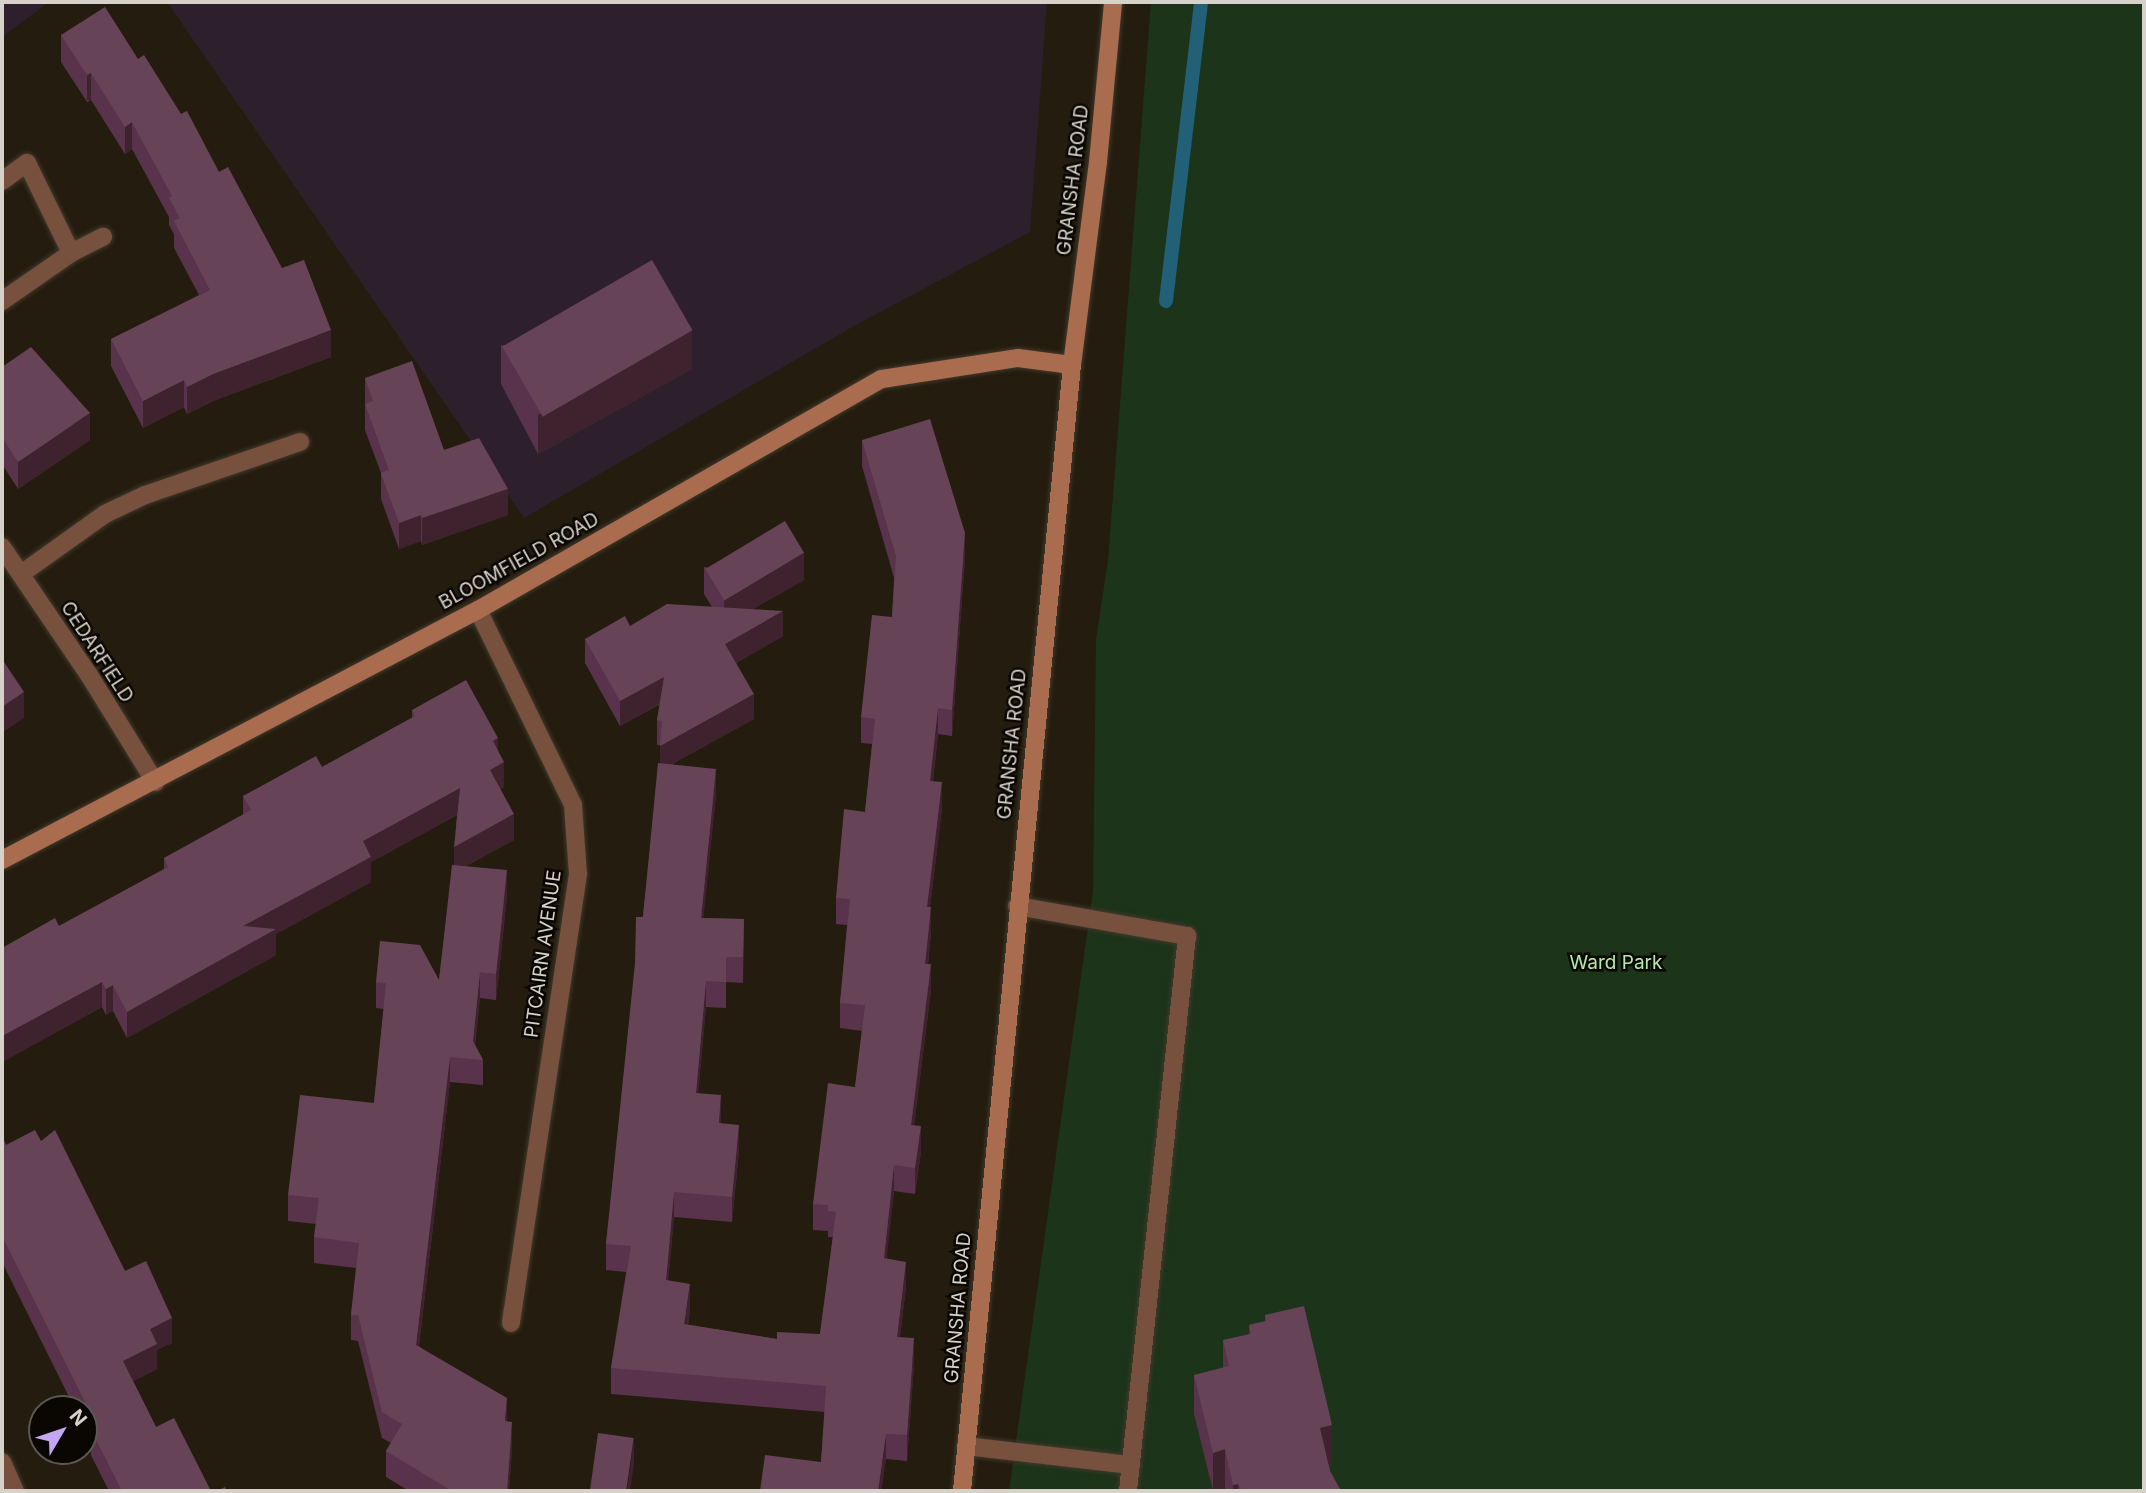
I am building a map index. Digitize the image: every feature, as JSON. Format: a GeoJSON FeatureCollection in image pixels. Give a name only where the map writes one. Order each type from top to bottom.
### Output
{"type":"FeatureCollection","features":[{"type":"Feature","properties":{"kind":"street","name":"GRANSHA ROAD"},"geometry":{"type":"LineString","coordinates":[[962,1491],[1017,906],[1072,365],[1098,162],[1113,2]]}},
{"type":"Feature","properties":{"kind":"street"},"geometry":{"type":"LineString","coordinates":[[2,181],[27,163],[71,253]]}},
{"type":"Feature","properties":{"kind":"street"},"geometry":{"type":"LineString","coordinates":[[2,301],[71,253],[103,237]]}},
{"type":"Feature","properties":{"kind":"street","name":"BLOOMFIELD ROAD"},"geometry":{"type":"LineString","coordinates":[[2,860],[478,610],[882,380],[1018,358],[1072,365]]}},
{"type":"Feature","properties":{"kind":"street"},"geometry":{"type":"LineString","coordinates":[[20,575],[105,514],[135,500],[300,442]]}},
{"type":"Feature","properties":{"kind":"street","name":"CEDARFIELD"},"geometry":{"type":"LineString","coordinates":[[2,547],[155,782]]}},
{"type":"Feature","properties":{"kind":"street","name":"PITCAIRN AVENUE"},"geometry":{"type":"LineString","coordinates":[[478,610],[573,805],[578,874],[511,1323]]}},
{"type":"Feature","properties":{"kind":"street"},"geometry":{"type":"LineString","coordinates":[[1017,906],[1187,936],[1128,1491]]}},
{"type":"Feature","properties":{"kind":"street"},"geometry":{"type":"LineString","coordinates":[[966,1446],[1131,1465]]}},
{"type":"Feature","properties":{"kind":"street"},"geometry":{"type":"LineString","coordinates":[[3,1470],[15,1491]]}},
{"type":"Feature","properties":{"kind":"shaded area"},"geometry":{"type":"Polygon","coordinates":[[[2,2],[49,2],[2,37],[2,2]]]}},
{"type":"Feature","properties":{"kind":"shaded area"},"geometry":{"type":"Polygon","coordinates":[[[167,2],[1047,2],[1030,232],[854,326],[524,518],[167,2]]]}},
{"type":"Feature","properties":{"kind":"green space","name":"Ward Park"},"geometry":{"type":"Polygon","coordinates":[[[1151,2],[2144,2],[2144,1491],[1009,1491],[1093,891],[1096,640],[1108,560],[1151,2]]]}},
{"type":"Feature","properties":{"kind":"building"},"geometry":{"type":"Polygon","coordinates":[[[105,7],[138,59],[144,55],[181,114],[187,111],[219,172],[228,167],[282,268],[304,260],[331,330],[213,374],[187,387],[184,380],[143,401],[111,339],[210,290],[174,221],[180,218],[169,198],[172,196],[132,122],[125,127],[91,73],[87,75],[61,35],[105,7]]]}},
{"type":"Feature","properties":{"kind":"building"},"geometry":{"type":"Polygon","coordinates":[[[652,260],[692,330],[543,417],[502,346],[652,260]]]}},
{"type":"Feature","properties":{"kind":"building"},"geometry":{"type":"Polygon","coordinates":[[[31,347],[90,413],[18,462],[2,437],[2,367],[31,347]]]}},
{"type":"Feature","properties":{"kind":"building"},"geometry":{"type":"Polygon","coordinates":[[[412,361],[444,450],[479,438],[508,489],[399,523],[381,473],[389,470],[365,404],[373,401],[365,378],[412,361]]]}},
{"type":"Feature","properties":{"kind":"building"},"geometry":{"type":"Polygon","coordinates":[[[930,419],[965,533],[952,710],[938,708],[930,781],[942,782],[927,907],[931,907],[925,964],[931,964],[911,1125],[921,1126],[915,1168],[894,1165],[884,1258],[906,1262],[897,1337],[914,1338],[907,1435],[886,1434],[878,1491],[760,1491],[765,1455],[821,1462],[826,1386],[611,1368],[631,1246],[606,1244],[635,963],[636,917],[643,917],[658,763],[716,769],[701,918],[744,919],[743,957],[726,957],[726,982],[706,981],[696,1093],[721,1095],[719,1123],[739,1125],[732,1197],[674,1192],[666,1280],[690,1284],[684,1324],[777,1339],[777,1332],[820,1334],[836,1212],[828,1211],[828,1205],[813,1204],[828,1083],[855,1087],[865,1005],[840,1003],[850,899],[836,898],[844,809],[865,812],[875,719],[861,717],[872,615],[892,617],[896,556],[862,440],[930,419]]]}},
{"type":"Feature","properties":{"kind":"building"},"geometry":{"type":"Polygon","coordinates":[[[785,521],[804,553],[724,601],[705,569],[785,521]]]}},
{"type":"Feature","properties":{"kind":"building"},"geometry":{"type":"Polygon","coordinates":[[[667,604],[783,611],[725,644],[754,694],[660,746],[662,721],[657,720],[664,677],[620,701],[585,639],[625,616],[630,626],[667,604]]]}},
{"type":"Feature","properties":{"kind":"building"},"geometry":{"type":"Polygon","coordinates":[[[2,659],[24,692],[2,707],[2,659]]]}},
{"type":"Feature","properties":{"kind":"building"},"geometry":{"type":"Polygon","coordinates":[[[466,680],[498,738],[493,741],[504,762],[490,770],[514,814],[454,847],[460,788],[363,841],[371,857],[243,926],[276,929],[127,1012],[113,985],[106,989],[102,982],[2,1036],[2,948],[55,918],[59,926],[168,867],[164,858],[251,810],[243,796],[316,756],[322,767],[415,716],[412,710],[466,680]]]}},
{"type":"Feature","properties":{"kind":"building"},"geometry":{"type":"Polygon","coordinates":[[[452,865],[507,870],[496,974],[480,972],[473,1041],[483,1060],[450,1057],[416,1345],[507,1398],[505,1421],[512,1422],[507,1491],[452,1491],[386,1451],[402,1424],[382,1412],[358,1315],[351,1315],[359,1243],[314,1237],[319,1198],[288,1195],[300,1095],[374,1103],[386,983],[376,982],[380,941],[420,945],[439,980],[452,865]]]}},
{"type":"Feature","properties":{"kind":"building"},"geometry":{"type":"Polygon","coordinates":[[[35,1130],[41,1141],[55,1130],[125,1271],[146,1261],[172,1318],[150,1329],[157,1344],[123,1361],[156,1427],[174,1418],[211,1491],[122,1491],[98,1444],[98,1395],[82,1395],[2,1236],[2,1136],[6,1145],[35,1130]]]}},
{"type":"Feature","properties":{"kind":"building"},"geometry":{"type":"Polygon","coordinates":[[[1304,1306],[1332,1425],[1320,1428],[1330,1471],[1341,1491],[1242,1491],[1238,1484],[1233,1485],[1225,1449],[1213,1453],[1194,1375],[1229,1366],[1223,1340],[1251,1334],[1249,1325],[1266,1321],[1265,1315],[1304,1306]]]}},
{"type":"Feature","properties":{"kind":"building"},"geometry":{"type":"Polygon","coordinates":[[[598,1433],[634,1438],[626,1491],[590,1491],[598,1433]]]}},
{"type":"Feature","properties":{"kind":"waterway"},"geometry":{"type":"LineString","coordinates":[[1166,301],[1201,2]]}}]}
